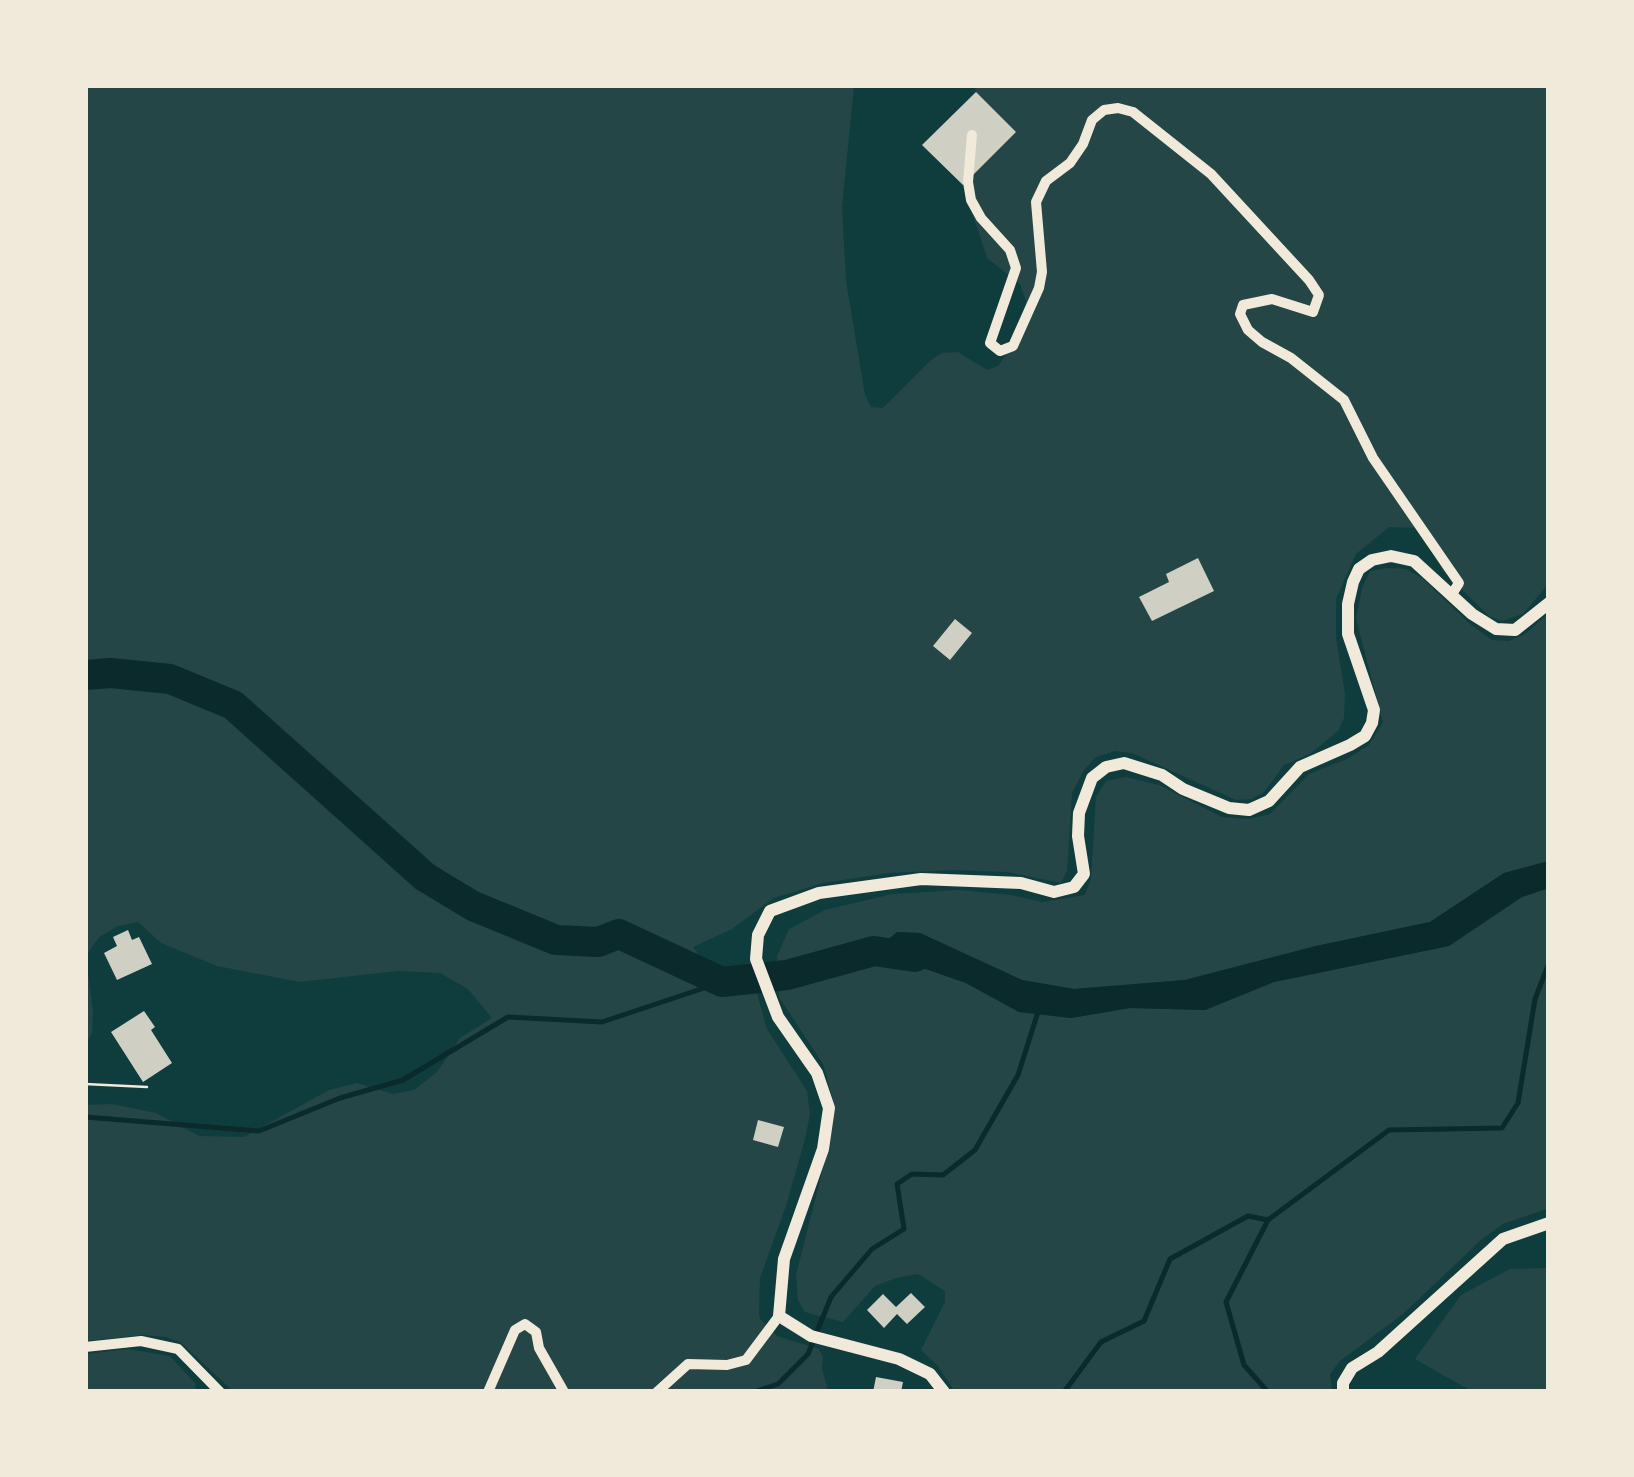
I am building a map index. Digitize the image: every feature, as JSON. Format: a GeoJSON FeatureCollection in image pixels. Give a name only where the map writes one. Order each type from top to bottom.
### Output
{"type":"FeatureCollection","features":[{"type":"Feature","properties":{"kind":"street"},"geometry":{"type":"LineString","coordinates":[[972,135],[968,182],[971,200],[981,218],[1010,250],[1016,268],[990,344],[1000,351],[1013,346],[1039,288],[1042,272],[1036,202],[1046,182],[1070,163],[1092,120],[1104,110],[1133,112],[1211,174],[1319,295],[1313,312],[1272,298],[1243,305],[1240,314],[1248,330],[1262,342],[1291,358],[1344,400],[1373,458],[1459,583],[1452,594]]}},
{"type":"Feature","properties":{"kind":"street"},"geometry":{"type":"LineString","coordinates":[[657,1392],[688,1364],[727,1365],[746,1360],[779,1316],[784,1259],[823,1148],[829,1108],[817,1074],[778,1017],[756,959],[758,935],[770,912],[819,893],[922,879],[1021,883],[1054,892],[1074,888],[1084,874],[1079,813],[1092,778],[1106,767],[1124,763],[1162,775],[1229,808],[1249,810],[1269,801],[1300,767],[1350,745],[1364,736],[1372,723],[1374,710],[1348,634],[1348,604],[1359,570],[1372,560],[1391,556],[1414,561],[1496,630],[1516,630],[1549,603]]}},
{"type":"Feature","properties":{"kind":"street"},"geometry":{"type":"LineString","coordinates":[[1343,1392],[1342,1383],[1352,1368],[1378,1352],[1503,1239],[1549,1223]]}},
{"type":"Feature","properties":{"kind":"street"},"geometry":{"type":"LineString","coordinates":[[779,1316],[811,1336],[898,1359],[930,1374],[944,1392]]}},
{"type":"Feature","properties":{"kind":"street"},"geometry":{"type":"LineString","coordinates":[[488,1392],[515,1330],[525,1324],[536,1332],[539,1348],[564,1392]]}},
{"type":"Feature","properties":{"kind":"street"},"geometry":{"type":"LineString","coordinates":[[85,1347],[141,1342],[178,1349],[220,1392]]}},
{"type":"Feature","properties":{"kind":"path"},"geometry":{"type":"LineString","coordinates":[[85,1084],[147,1087]]}},
{"type":"Feature","properties":{"kind":"shaded area"},"geometry":{"type":"Polygon","coordinates":[[[85,85],[854,85],[842,207],[846,281],[865,395],[871,407],[883,408],[942,353],[958,352],[987,370],[998,366],[1016,341],[1026,301],[1020,284],[987,258],[963,185],[922,145],[976,92],[975,85],[1549,85],[1549,583],[1523,614],[1502,621],[1490,617],[1442,570],[1430,539],[1419,528],[1389,527],[1356,554],[1336,599],[1336,638],[1345,694],[1344,718],[1338,731],[1310,754],[1284,765],[1264,792],[1252,799],[1236,800],[1132,753],[1115,751],[1096,757],[1072,793],[1067,871],[1061,883],[1007,872],[953,870],[889,873],[823,883],[774,898],[732,929],[693,947],[703,960],[720,968],[750,968],[767,1029],[807,1091],[810,1115],[805,1139],[760,1278],[759,1312],[760,1319],[777,1336],[819,1349],[828,1392],[234,1392],[180,1342],[166,1337],[144,1335],[85,1341],[85,1105],[112,1104],[156,1113],[199,1136],[244,1137],[329,1090],[357,1083],[393,1094],[414,1090],[437,1072],[460,1038],[492,1018],[468,989],[440,973],[398,971],[300,982],[217,966],[161,943],[138,922],[118,926],[99,937],[86,956],[93,1012],[92,1033],[85,1046],[85,85]]]}},
{"type":"Feature","properties":{"kind":"shaded area"},"geometry":{"type":"Polygon","coordinates":[[[1406,569],[1422,578],[1492,640],[1509,641],[1525,634],[1549,613],[1549,861],[1504,873],[1430,922],[1185,980],[1074,989],[1022,980],[920,933],[875,951],[966,983],[1019,1012],[1071,1018],[1130,1008],[1205,1010],[1274,982],[1448,946],[1522,897],[1549,888],[1549,1208],[1503,1224],[1481,1240],[1403,1314],[1340,1361],[1330,1374],[1332,1392],[955,1392],[938,1366],[921,1350],[945,1302],[945,1291],[918,1274],[875,1286],[843,1322],[805,1312],[798,1300],[796,1275],[835,1107],[823,1064],[779,997],[777,956],[789,929],[825,910],[892,894],[959,890],[1043,902],[1085,895],[1091,878],[1096,797],[1106,781],[1126,777],[1159,785],[1222,817],[1248,819],[1270,814],[1309,774],[1347,759],[1369,745],[1383,722],[1356,619],[1370,571],[1406,569]]]}},
{"type":"Feature","properties":{"kind":"shaded area"},"geometry":{"type":"Polygon","coordinates":[[[1549,861],[1549,888],[1522,897],[1449,946],[1274,982],[1205,1010],[1130,1008],[1071,1018],[1019,1012],[966,983],[874,951],[897,932],[920,933],[1022,980],[1074,989],[1185,980],[1430,922],[1504,873],[1549,861]]]}},
{"type":"Feature","properties":{"kind":"shaded area"},"geometry":{"type":"Polygon","coordinates":[[[1549,1268],[1549,1392],[1473,1392],[1415,1359],[1461,1295],[1510,1269],[1549,1268]]]}},
{"type":"Feature","properties":{"kind":"shaded area"},"geometry":{"type":"Polygon","coordinates":[[[128,1349],[170,1356],[195,1383],[196,1392],[85,1392],[85,1354],[128,1349]]]}},
{"type":"Feature","properties":{"kind":"building"},"geometry":{"type":"Polygon","coordinates":[[[976,92],[1016,132],[963,185],[922,145],[976,92]]]}},
{"type":"Feature","properties":{"kind":"building"},"geometry":{"type":"Polygon","coordinates":[[[1198,558],[1214,591],[1152,621],[1139,597],[1169,582],[1166,574],[1198,558]]]}},
{"type":"Feature","properties":{"kind":"building"},"geometry":{"type":"Polygon","coordinates":[[[955,619],[972,633],[950,660],[933,646],[955,619]]]}},
{"type":"Feature","properties":{"kind":"building"},"geometry":{"type":"Polygon","coordinates":[[[128,930],[132,940],[139,937],[152,964],[117,980],[104,953],[117,946],[113,937],[128,930]]]}},
{"type":"Feature","properties":{"kind":"building"},"geometry":{"type":"Polygon","coordinates":[[[144,1011],[172,1063],[143,1082],[111,1032],[144,1011]]]}},
{"type":"Feature","properties":{"kind":"building"},"geometry":{"type":"Polygon","coordinates":[[[758,1120],[784,1127],[778,1147],[753,1140],[758,1120]]]}},
{"type":"Feature","properties":{"kind":"building"},"geometry":{"type":"Polygon","coordinates":[[[911,1293],[925,1307],[907,1324],[897,1314],[884,1328],[867,1310],[883,1294],[896,1307],[911,1293]]]}},
{"type":"Feature","properties":{"kind":"building"},"geometry":{"type":"Polygon","coordinates":[[[876,1377],[903,1382],[901,1392],[873,1392],[876,1377]]]}},
{"type":"Feature","properties":{"kind":"waterway"},"geometry":{"type":"LineString","coordinates":[[85,675],[111,673],[170,679],[233,705],[425,877],[473,906],[556,940],[598,942],[619,934],[722,982],[787,975],[874,951],[915,957]]}},
{"type":"Feature","properties":{"kind":"waterway"},"geometry":{"type":"LineString","coordinates":[[1064,1392],[1101,1342],[1144,1321],[1170,1259],[1248,1216],[1268,1220],[1389,1130],[1502,1128],[1518,1103],[1535,999],[1549,963]]}},
{"type":"Feature","properties":{"kind":"waterway"},"geometry":{"type":"LineString","coordinates":[[85,1117],[259,1131],[340,1098],[403,1080],[508,1017],[602,1022],[722,982]]}},
{"type":"Feature","properties":{"kind":"waterway"},"geometry":{"type":"LineString","coordinates":[[754,1392],[778,1384],[808,1354],[831,1297],[872,1249],[904,1229],[897,1184],[912,1174],[943,1175],[975,1150],[1018,1075],[1038,1012]]}},
{"type":"Feature","properties":{"kind":"waterway"},"geometry":{"type":"LineString","coordinates":[[1268,1220],[1226,1302],[1244,1365],[1268,1392]]}}]}
